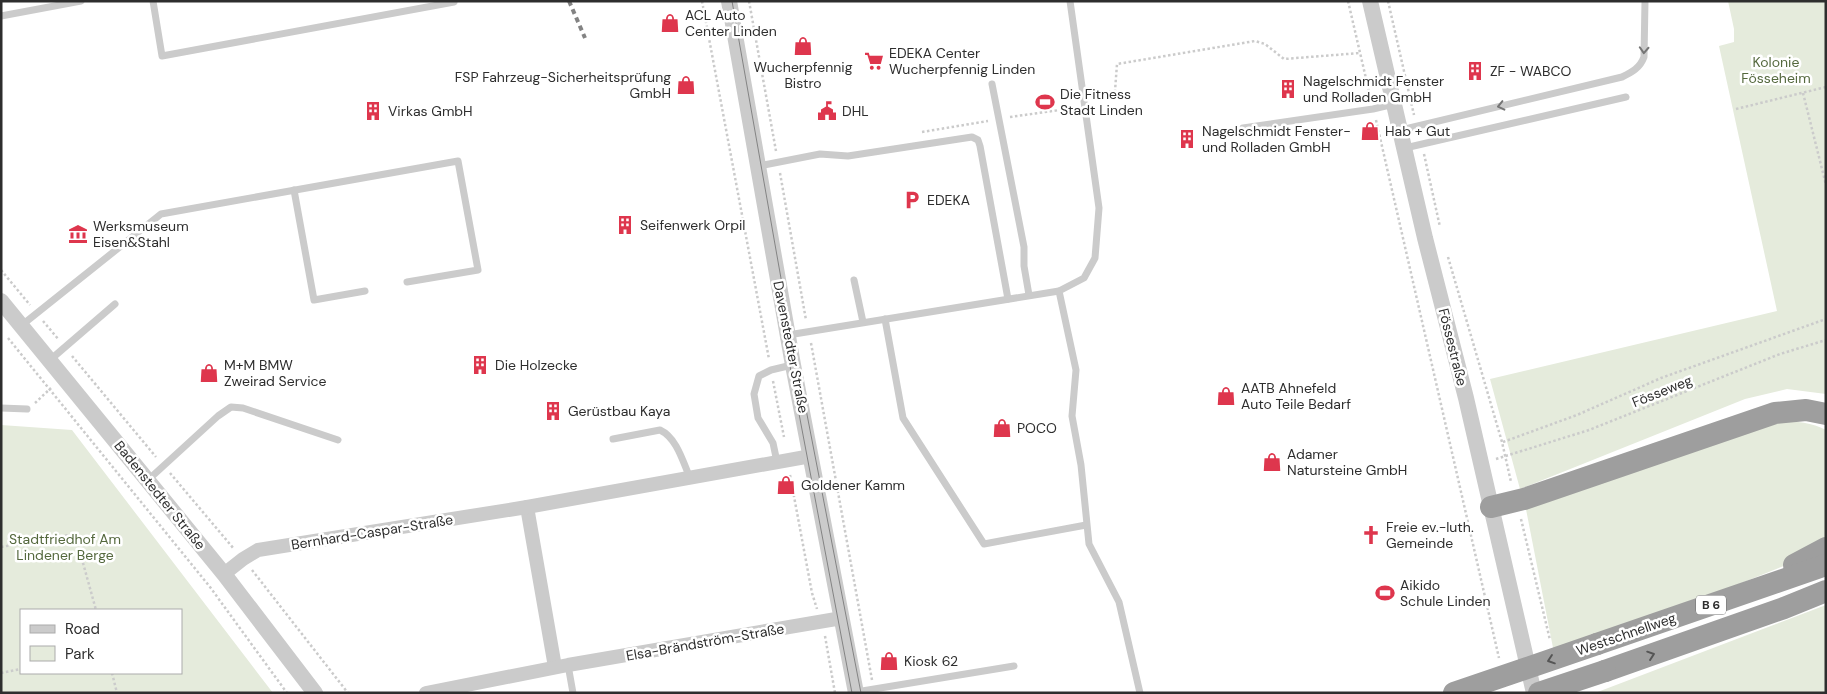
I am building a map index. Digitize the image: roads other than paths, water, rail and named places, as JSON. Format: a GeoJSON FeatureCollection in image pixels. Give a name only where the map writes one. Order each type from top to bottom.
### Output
{"type":"FeatureCollection","features":[{"type":"Feature","properties":{"kind":"highway"},"geometry":{"type":"LineString","coordinates":[[1491,507],[1515,502],[1775,413],[1806,410],[1826,414]]}},
{"type":"Feature","properties":{"kind":"highway"},"geometry":{"type":"LineString","coordinates":[[1750,422],[1770,424],[1794,422],[1812,424],[1826,430]]}},
{"type":"Feature","properties":{"kind":"highway"},"geometry":{"type":"LineString","coordinates":[[1731,598],[1826,548]]}},
{"type":"Feature","properties":{"kind":"highway","name":"Westschnellweg"},"geometry":{"type":"LineString","coordinates":[[1454,693],[1826,566]]}},
{"type":"Feature","properties":{"kind":"highway","name":"Westschnellweg"},"geometry":{"type":"LineString","coordinates":[[1539,693],[1784,608],[1826,591]]}},
{"type":"Feature","properties":{"kind":"highway"},"geometry":{"type":"LineString","coordinates":[[1784,608],[1826,600]]}},
{"type":"Feature","properties":{"kind":"street","name":"Davenstedter Straße"},"geometry":{"type":"LineString","coordinates":[[728,1],[788,335],[856,692]]}},
{"type":"Feature","properties":{"kind":"street","name":"Fössestraße"},"geometry":{"type":"LineString","coordinates":[[1370,1],[1425,238],[1466,398],[1534,693]]}},
{"type":"Feature","properties":{"kind":"street","name":"Badenstedter Straße"},"geometry":{"type":"LineString","coordinates":[[1,301],[224,574],[316,693]]}},
{"type":"Feature","properties":{"kind":"street","name":"Bernhard-Caspar-Straße"},"geometry":{"type":"LineString","coordinates":[[224,574],[243,558],[258,550],[527,507],[811,456]]}},
{"type":"Feature","properties":{"kind":"street"},"geometry":{"type":"LineString","coordinates":[[527,507],[562,666]]}},
{"type":"Feature","properties":{"kind":"street","name":"Elsa-Brändström-Straße"},"geometry":{"type":"LineString","coordinates":[[426,693],[562,666],[842,618]]}},
{"type":"Feature","properties":{"kind":"lane"},"geometry":{"type":"LineString","coordinates":[[1,16],[81,1]]}},
{"type":"Feature","properties":{"kind":"lane"},"geometry":{"type":"LineString","coordinates":[[153,1],[162,56],[454,2]]}},
{"type":"Feature","properties":{"kind":"lane"},"geometry":{"type":"LineString","coordinates":[[788,335],[1059,291],[1084,278],[1095,258],[1099,208],[1070,1]]}},
{"type":"Feature","properties":{"kind":"lane"},"geometry":{"type":"LineString","coordinates":[[1400,130],[1622,77],[1633,72],[1641,64],[1644,57],[1645,1]]}},
{"type":"Feature","properties":{"kind":"lane"},"geometry":{"type":"LineString","coordinates":[[992,84],[1024,247],[1024,266],[1029,295]]}},
{"type":"Feature","properties":{"kind":"lane"},"geometry":{"type":"LineString","coordinates":[[1404,148],[1626,98]]}},
{"type":"Feature","properties":{"kind":"lane"},"geometry":{"type":"LineString","coordinates":[[1243,128],[1373,109],[1394,104]]}},
{"type":"Feature","properties":{"kind":"lane"},"geometry":{"type":"LineString","coordinates":[[758,166],[820,154],[848,156],[972,136],[978,140],[980,146],[1008,299]]}},
{"type":"Feature","properties":{"kind":"lane"},"geometry":{"type":"LineString","coordinates":[[21,326],[161,214],[458,161],[478,270],[408,282]]}},
{"type":"Feature","properties":{"kind":"lane"},"geometry":{"type":"LineString","coordinates":[[294,190],[314,300],[365,291]]}},
{"type":"Feature","properties":{"kind":"lane"},"geometry":{"type":"LineString","coordinates":[[854,280],[863,322]]}},
{"type":"Feature","properties":{"kind":"lane"},"geometry":{"type":"LineString","coordinates":[[1059,291],[1076,370],[1072,416],[1081,465],[1089,544],[1119,602],[1140,693]]}},
{"type":"Feature","properties":{"kind":"lane"},"geometry":{"type":"LineString","coordinates":[[50,360],[115,304]]}},
{"type":"Feature","properties":{"kind":"lane"},"geometry":{"type":"LineString","coordinates":[[885,319],[900,389],[903,418],[984,544],[1086,525]]}},
{"type":"Feature","properties":{"kind":"lane"},"geometry":{"type":"LineString","coordinates":[[782,461],[758,418],[754,394],[759,376],[771,370],[794,365]]}},
{"type":"Feature","properties":{"kind":"lane"},"geometry":{"type":"LineString","coordinates":[[148,480],[218,416],[231,407],[243,408],[338,440]]}},
{"type":"Feature","properties":{"kind":"lane"},"geometry":{"type":"LineString","coordinates":[[1,408],[27,409]]}},
{"type":"Feature","properties":{"kind":"lane"},"geometry":{"type":"LineString","coordinates":[[613,439],[660,430],[667,433],[682,458],[690,478]]}},
{"type":"Feature","properties":{"kind":"lane"},"geometry":{"type":"LineString","coordinates":[[562,666],[572,693]]}},
{"type":"Feature","properties":{"kind":"lane","name":"Davenstedter Straße"},"geometry":{"type":"LineString","coordinates":[[856,692],[1014,666]]}},
{"type":"Feature","properties":{"kind":"tram line"},"geometry":{"type":"LineString","coordinates":[[732,1],[785,301],[861,693]]}},
{"type":"Feature","properties":{"kind":"tram line"},"geometry":{"type":"LineString","coordinates":[[774,282],[852,693]]}},
{"type":"Feature","properties":{"kind":"railway"},"geometry":{"type":"LineString","coordinates":[[569,1],[585,38]]}},
{"type":"Feature","properties":{"kind":"place","name":"ACL Auto Center Linden"},"geometry":{"type":"Point","coordinates":[670,23]}},
{"type":"Feature","properties":{"kind":"place","name":"Wucherpfennig Bistro"},"geometry":{"type":"Point","coordinates":[803,46]}},
{"type":"Feature","properties":{"kind":"place","name":"EDEKA Center Wucherpfennig Linden"},"geometry":{"type":"Point","coordinates":[874,61]}},
{"type":"Feature","properties":{"kind":"place","name":"ZF - WABCO"},"geometry":{"type":"Point","coordinates":[1475,71]}},
{"type":"Feature","properties":{"kind":"place","name":"FSP Fahrzeug-Sicherheitsprüfung GmbH"},"geometry":{"type":"Point","coordinates":[686,85]}},
{"type":"Feature","properties":{"kind":"place","name":"Nagelschmidt Fenster und Rolladen GmbH"},"geometry":{"type":"Point","coordinates":[1288,89]}},
{"type":"Feature","properties":{"kind":"place","name":"Die Fitness Stadt Linden"},"geometry":{"type":"Point","coordinates":[1045,102]}},
{"type":"Feature","properties":{"kind":"place","name":"Virkas GmbH"},"geometry":{"type":"Point","coordinates":[373,111]}},
{"type":"Feature","properties":{"kind":"place","name":"DHL"},"geometry":{"type":"Point","coordinates":[827,111]}},
{"type":"Feature","properties":{"kind":"place","name":"Hab + Gut"},"geometry":{"type":"Point","coordinates":[1370,131]}},
{"type":"Feature","properties":{"kind":"place","name":"Nagelschmidt Fenster- und Rolladen GmbH"},"geometry":{"type":"Point","coordinates":[1187,139]}},
{"type":"Feature","properties":{"kind":"place","name":"EDEKA"},"geometry":{"type":"Point","coordinates":[912,200]}},
{"type":"Feature","properties":{"kind":"place","name":"Seifenwerk Orpil"},"geometry":{"type":"Point","coordinates":[625,225]}},
{"type":"Feature","properties":{"kind":"place","name":"Werksmuseum Eisen&Stahl"},"geometry":{"type":"Point","coordinates":[78,234]}},
{"type":"Feature","properties":{"kind":"place","name":"Die Holzecke"},"geometry":{"type":"Point","coordinates":[480,365]}},
{"type":"Feature","properties":{"kind":"place","name":"M+M BMW Zweirad Service"},"geometry":{"type":"Point","coordinates":[209,373]}},
{"type":"Feature","properties":{"kind":"place","name":"AATB Ahnefeld Auto Teile Bedarf"},"geometry":{"type":"Point","coordinates":[1226,396]}},
{"type":"Feature","properties":{"kind":"place","name":"Gerüstbau Kaya"},"geometry":{"type":"Point","coordinates":[553,411]}},
{"type":"Feature","properties":{"kind":"place","name":"POCO"},"geometry":{"type":"Point","coordinates":[1002,428]}},
{"type":"Feature","properties":{"kind":"place","name":"Adamer Natursteine GmbH"},"geometry":{"type":"Point","coordinates":[1272,462]}},
{"type":"Feature","properties":{"kind":"place","name":"Goldener Kamm"},"geometry":{"type":"Point","coordinates":[786,485]}},
{"type":"Feature","properties":{"kind":"place","name":"Freie ev.-luth. Gemeinde"},"geometry":{"type":"Point","coordinates":[1371,535]}},
{"type":"Feature","properties":{"kind":"place","name":"Aikido Schule Linden"},"geometry":{"type":"Point","coordinates":[1385,593]}},
{"type":"Feature","properties":{"kind":"place","name":"Kiosk 62"},"geometry":{"type":"Point","coordinates":[889,661]}},
{"type":"Feature","properties":{"kind":"park label","name":"Kolonie Fösseheim"},"geometry":{"type":"Point","coordinates":[1776,70]}},
{"type":"Feature","properties":{"kind":"park label","name":"Stadtfriedhof Am Lindener Berge"},"geometry":{"type":"Point","coordinates":[65,548]}}]}
